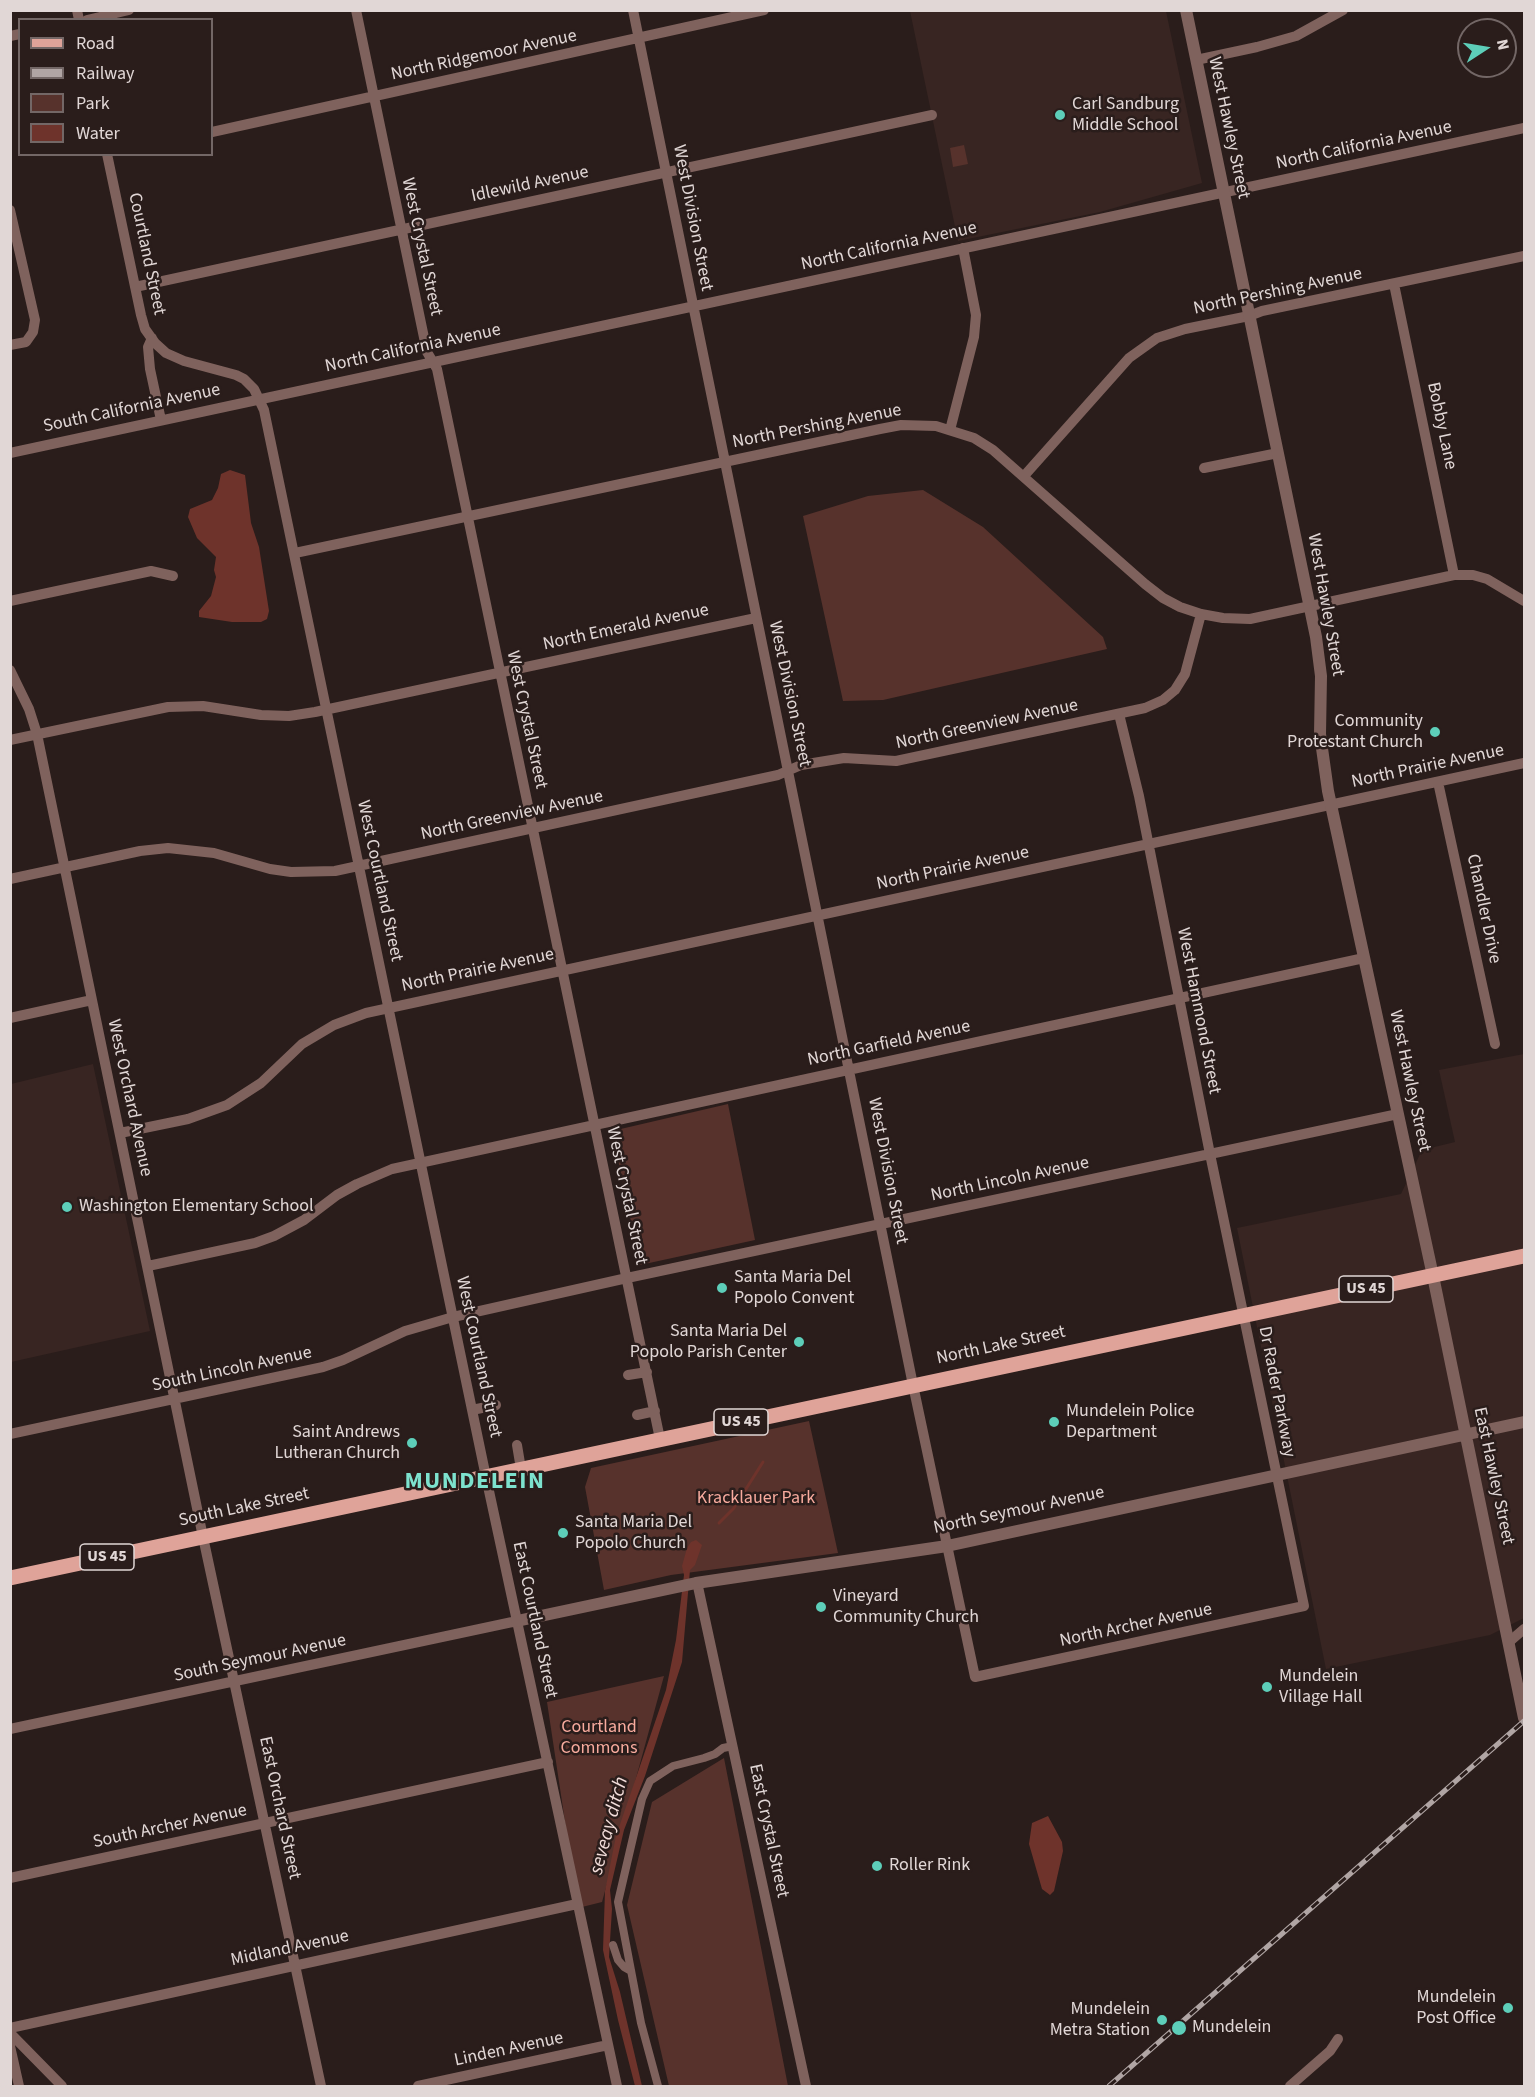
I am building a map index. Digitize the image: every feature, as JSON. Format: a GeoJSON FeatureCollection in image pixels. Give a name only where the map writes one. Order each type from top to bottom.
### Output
{"type":"FeatureCollection","features":[{"type":"Feature","properties":{"kind":"main road","name":"North Lake Street"},"geometry":{"type":"LineString","coordinates":[[486,1477],[1524,1256]]}},
{"type":"Feature","properties":{"kind":"main road","name":"South Lake Street"},"geometry":{"type":"LineString","coordinates":[[10,1578],[486,1477]]}},
{"type":"Feature","properties":{"kind":"street"},"geometry":{"type":"LineString","coordinates":[[95,18],[129,10]]}},
{"type":"Feature","properties":{"kind":"street","name":"West Crystal Street"},"geometry":{"type":"LineString","coordinates":[[356,10],[426,352],[437,369],[660,1439]]}},
{"type":"Feature","properties":{"kind":"street","name":"West Division Street"},"geometry":{"type":"LineString","coordinates":[[633,10],[946,1546],[975,1677]]}},
{"type":"Feature","properties":{"kind":"street","name":"North Ridgemoor Avenue"},"geometry":{"type":"LineString","coordinates":[[213,132],[764,10]]}},
{"type":"Feature","properties":{"kind":"street","name":"West Hawley Street"},"geometry":{"type":"LineString","coordinates":[[1186,10],[1320,660],[1322,752],[1331,804],[1433,1276]]}},
{"type":"Feature","properties":{"kind":"street"},"geometry":{"type":"LineString","coordinates":[[1196,60],[1296,36],[1343,10]]}},
{"type":"Feature","properties":{"kind":"street","name":"Idlewild Avenue"},"geometry":{"type":"LineString","coordinates":[[135,287],[932,115]]}},
{"type":"Feature","properties":{"kind":"street","name":"North California Avenue"},"geometry":{"type":"LineString","coordinates":[[260,399],[1524,128]]}},
{"type":"Feature","properties":{"kind":"street","name":"Courtland Street"},"geometry":{"type":"LineString","coordinates":[[108,156],[143,322],[152,338],[166,353],[184,361],[236,375],[253,388],[260,399]]}},
{"type":"Feature","properties":{"kind":"street"},"geometry":{"type":"LineString","coordinates":[[10,210],[34,320],[33,332],[26,342],[10,345]]}},
{"type":"Feature","properties":{"kind":"street"},"geometry":{"type":"LineString","coordinates":[[950,430],[974,337],[975,315],[963,248]]}},
{"type":"Feature","properties":{"kind":"street","name":"North Pershing Avenue"},"geometry":{"type":"LineString","coordinates":[[295,553],[901,425],[936,426],[974,438],[993,450],[1024,476],[1130,358],[1157,339],[1185,329],[1249,316],[1262,311],[1524,256]]}},
{"type":"Feature","properties":{"kind":"street","name":"Bobby Lane"},"geometry":{"type":"LineString","coordinates":[[1394,284],[1454,575]]}},
{"type":"Feature","properties":{"kind":"street"},"geometry":{"type":"LineString","coordinates":[[152,338],[148,347],[150,369],[161,420]]}},
{"type":"Feature","properties":{"kind":"street","name":"South California Avenue"},"geometry":{"type":"LineString","coordinates":[[10,453],[260,399]]}},
{"type":"Feature","properties":{"kind":"street","name":"West Courtland Street"},"geometry":{"type":"LineString","coordinates":[[260,399],[295,553],[486,1477]]}},
{"type":"Feature","properties":{"kind":"street"},"geometry":{"type":"LineString","coordinates":[[1204,468],[1278,453]]}},
{"type":"Feature","properties":{"kind":"street"},"geometry":{"type":"LineString","coordinates":[[1024,476],[1145,584],[1180,607],[1201,614],[1250,619],[1454,575],[1473,575],[1487,579],[1524,601]]}},
{"type":"Feature","properties":{"kind":"street"},"geometry":{"type":"LineString","coordinates":[[10,601],[151,571],[173,576]]}},
{"type":"Feature","properties":{"kind":"street","name":"North Greenview Avenue"},"geometry":{"type":"LineString","coordinates":[[10,879],[140,851],[168,848],[214,853],[270,869],[291,872],[324,872],[359,867],[778,775],[801,765],[844,758],[896,761],[923,757],[1119,714],[1145,708],[1163,700],[1175,690],[1185,674],[1201,614]]}},
{"type":"Feature","properties":{"kind":"street","name":"North Emerald Avenue"},"geometry":{"type":"LineString","coordinates":[[10,740],[184,705],[225,708],[261,715],[289,716],[327,710],[756,618]]}},
{"type":"Feature","properties":{"kind":"street","name":"West Orchard Avenue"},"geometry":{"type":"LineString","coordinates":[[10,670],[29,709],[37,734],[203,1537]]}},
{"type":"Feature","properties":{"kind":"street","name":"West Hammond Street"},"geometry":{"type":"LineString","coordinates":[[1119,714],[1149,844],[1243,1314]]}},
{"type":"Feature","properties":{"kind":"street","name":"North Prairie Avenue"},"geometry":{"type":"LineString","coordinates":[[120,1132],[188,1119],[227,1105],[261,1083],[302,1044],[316,1035],[349,1019],[389,1008],[1524,763]]}},
{"type":"Feature","properties":{"kind":"street","name":"Chandler Drive"},"geometry":{"type":"LineString","coordinates":[[1438,782],[1495,1044]]}},
{"type":"Feature","properties":{"kind":"street","name":"North Garfield Avenue"},"geometry":{"type":"LineString","coordinates":[[148,1266],[274,1236],[304,1220],[337,1195],[392,1169],[1364,958]]}},
{"type":"Feature","properties":{"kind":"street"},"geometry":{"type":"LineString","coordinates":[[10,1018],[92,1000]]}},
{"type":"Feature","properties":{"kind":"street","name":"North Lincoln Avenue"},"geometry":{"type":"LineString","coordinates":[[453,1317],[1398,1114]]}},
{"type":"Feature","properties":{"kind":"street","name":"East Hawley Street"},"geometry":{"type":"LineString","coordinates":[[1433,1276],[1524,1718]]}},
{"type":"Feature","properties":{"kind":"street","name":"Dr Rader Parkway"},"geometry":{"type":"LineString","coordinates":[[1243,1314],[1304,1606]]}},
{"type":"Feature","properties":{"kind":"street","name":"South Lincoln Avenue"},"geometry":{"type":"LineString","coordinates":[[10,1434],[323,1367],[405,1331],[453,1317]]}},
{"type":"Feature","properties":{"kind":"street"},"geometry":{"type":"LineString","coordinates":[[628,1375],[646,1372]]}},
{"type":"Feature","properties":{"kind":"street"},"geometry":{"type":"LineString","coordinates":[[472,1410],[496,1405]]}},
{"type":"Feature","properties":{"kind":"street"},"geometry":{"type":"LineString","coordinates":[[637,1415],[655,1411]]}},
{"type":"Feature","properties":{"kind":"street","name":"North Seymour Avenue"},"geometry":{"type":"LineString","coordinates":[[517,1620],[697,1582],[946,1546],[1524,1422]]}},
{"type":"Feature","properties":{"kind":"street"},"geometry":{"type":"LineString","coordinates":[[517,1445],[521,1469]]}},
{"type":"Feature","properties":{"kind":"street","name":"East Courtland Street"},"geometry":{"type":"LineString","coordinates":[[486,1477],[616,2086]]}},
{"type":"Feature","properties":{"kind":"street","name":"East Orchard Street"},"geometry":{"type":"LineString","coordinates":[[203,1537],[321,2086]]}},
{"type":"Feature","properties":{"kind":"street","name":"East Crystal Street"},"geometry":{"type":"LineString","coordinates":[[697,1582],[806,2086]]}},
{"type":"Feature","properties":{"kind":"street","name":"North Archer Avenue"},"geometry":{"type":"LineString","coordinates":[[975,1677],[1304,1606]]}},
{"type":"Feature","properties":{"kind":"street","name":"South Seymour Avenue"},"geometry":{"type":"LineString","coordinates":[[10,1729],[517,1620]]}},
{"type":"Feature","properties":{"kind":"street"},"geometry":{"type":"LineString","coordinates":[[1509,1642],[1524,1629]]}},
{"type":"Feature","properties":{"kind":"street"},"geometry":{"type":"LineString","coordinates":[[658,2086],[641,2023],[618,1902],[642,1799],[650,1781],[673,1766],[704,1758],[723,1748],[733,1746]]}},
{"type":"Feature","properties":{"kind":"street","name":"South Archer Avenue"},"geometry":{"type":"LineString","coordinates":[[10,1878],[548,1762]]}},
{"type":"Feature","properties":{"kind":"street","name":"Midland Avenue"},"geometry":{"type":"LineString","coordinates":[[10,2028],[578,1904]]}},
{"type":"Feature","properties":{"kind":"street"},"geometry":{"type":"LineString","coordinates":[[613,1946],[618,1960],[632,1971]]}},
{"type":"Feature","properties":{"kind":"street"},"geometry":{"type":"LineString","coordinates":[[10,2033],[62,2086]]}},
{"type":"Feature","properties":{"kind":"street"},"geometry":{"type":"LineString","coordinates":[[1290,2086],[1330,2051],[1338,2039]]}},
{"type":"Feature","properties":{"kind":"street","name":"Linden Avenue"},"geometry":{"type":"LineString","coordinates":[[418,2086],[467,2081],[608,2045]]}},
{"type":"Feature","properties":{"kind":"street"},"geometry":{"type":"LineString","coordinates":[[10,2046],[19,2086]]}},
{"type":"Feature","properties":{"kind":"shaded area","name":"Carl Sandburg Middle School"},"geometry":{"type":"Polygon","coordinates":[[[910,11],[1166,11],[1202,183],[1100,212],[958,241],[910,11]]]}},
{"type":"Feature","properties":{"kind":"shaded area"},"geometry":{"type":"Polygon","coordinates":[[[1524,1054],[1524,1618],[1490,1635],[1326,1669],[1237,1228],[1401,1194],[1422,1150],[1455,1142],[1439,1070],[1524,1054]]]}},
{"type":"Feature","properties":{"kind":"shaded area","name":"Washington Elementary School"},"geometry":{"type":"Polygon","coordinates":[[[93,1064],[150,1331],[11,1362],[11,1084],[93,1064]]]}},
{"type":"Feature","properties":{"kind":"green space"},"geometry":{"type":"Polygon","coordinates":[[[964,145],[968,164],[953,167],[950,148],[964,145]]]}},
{"type":"Feature","properties":{"kind":"green space"},"geometry":{"type":"Polygon","coordinates":[[[923,490],[983,527],[1103,637],[1107,649],[883,700],[843,701],[803,516],[868,496],[923,490]]]}},
{"type":"Feature","properties":{"kind":"green space"},"geometry":{"type":"Polygon","coordinates":[[[728,1104],[755,1240],[640,1265],[612,1131],[728,1104]]]}},
{"type":"Feature","properties":{"kind":"green space","name":"Kracklauer Park"},"geometry":{"type":"Polygon","coordinates":[[[809,1421],[838,1553],[671,1575],[604,1590],[585,1487],[591,1468],[809,1421]]]}},
{"type":"Feature","properties":{"kind":"green space","name":"Courtland Commons"},"geometry":{"type":"Polygon","coordinates":[[[664,1676],[602,1902],[578,1908],[547,1702],[664,1676]]]}},
{"type":"Feature","properties":{"kind":"green space"},"geometry":{"type":"Polygon","coordinates":[[[724,1758],[788,2086],[669,2086],[627,1905],[652,1802],[724,1758]]]}},
{"type":"Feature","properties":{"kind":"water"},"geometry":{"type":"Polygon","coordinates":[[[230,470],[245,475],[251,523],[259,547],[269,611],[267,619],[261,622],[232,622],[199,617],[199,611],[211,596],[216,577],[214,570],[216,557],[197,538],[188,517],[190,509],[212,500],[221,474],[230,470]]]}},
{"type":"Feature","properties":{"kind":"water"},"geometry":{"type":"Polygon","coordinates":[[[696,1540],[702,1545],[695,1565],[690,1570],[682,1662],[645,1776],[624,1830],[610,1890],[612,1909],[609,1957],[620,1992],[642,2086],[635,2086],[603,1950],[605,1891],[616,1836],[666,1690],[676,1640],[684,1575],[682,1566],[687,1548],[691,1542],[696,1540]]]}},
{"type":"Feature","properties":{"kind":"water"},"geometry":{"type":"Polygon","coordinates":[[[1048,1816],[1062,1842],[1063,1851],[1054,1891],[1050,1895],[1042,1889],[1029,1844],[1032,1823],[1048,1816]]]}},
{"type":"Feature","properties":{"kind":"waterway"},"geometry":{"type":"LineString","coordinates":[[719,1523],[734,1508],[763,1462]]}},
{"type":"Feature","properties":{"kind":"railway"},"geometry":{"type":"LineString","coordinates":[[1109,2086],[1524,1721]]}},
{"type":"Feature","properties":{"kind":"place","name":"Carl Sandburg Middle School"},"geometry":{"type":"Point","coordinates":[1060,115]}},
{"type":"Feature","properties":{"kind":"place","name":"Community Protestant Church"},"geometry":{"type":"Point","coordinates":[1435,732]}},
{"type":"Feature","properties":{"kind":"place","name":"Washington Elementary School"},"geometry":{"type":"Point","coordinates":[67,1207]}},
{"type":"Feature","properties":{"kind":"place","name":"Santa Maria Del Popolo Convent"},"geometry":{"type":"Point","coordinates":[722,1288]}},
{"type":"Feature","properties":{"kind":"place","name":"Santa Maria Del Popolo Parish Center"},"geometry":{"type":"Point","coordinates":[799,1342]}},
{"type":"Feature","properties":{"kind":"place","name":"Mundelein Police Department"},"geometry":{"type":"Point","coordinates":[1054,1422]}},
{"type":"Feature","properties":{"kind":"place","name":"Saint Andrews Lutheran Church"},"geometry":{"type":"Point","coordinates":[412,1443]}},
{"type":"Feature","properties":{"kind":"place","name":"Santa Maria Del Popolo Church"},"geometry":{"type":"Point","coordinates":[563,1533]}},
{"type":"Feature","properties":{"kind":"place","name":"Vineyard Community Church"},"geometry":{"type":"Point","coordinates":[821,1607]}},
{"type":"Feature","properties":{"kind":"place","name":"Mundelein Village Hall"},"geometry":{"type":"Point","coordinates":[1267,1687]}},
{"type":"Feature","properties":{"kind":"place","name":"Roller Rink"},"geometry":{"type":"Point","coordinates":[877,1866]}},
{"type":"Feature","properties":{"kind":"place","name":"Mundelein Post Office"},"geometry":{"type":"Point","coordinates":[1508,2008]}},
{"type":"Feature","properties":{"kind":"place","name":"Mundelein Metra Station"},"geometry":{"type":"Point","coordinates":[1162,2020]}},
{"type":"Feature","properties":{"kind":"place","name":"Mundelein"},"geometry":{"type":"Point","coordinates":[1179,2028]}},
{"type":"Feature","properties":{"kind":"district","name":"MUNDELEIN"},"geometry":{"type":"Point","coordinates":[475,1483]}},
{"type":"Feature","properties":{"kind":"water label","name":"seveay ditch"},"geometry":{"type":"Point","coordinates":[610,1826]}}]}
